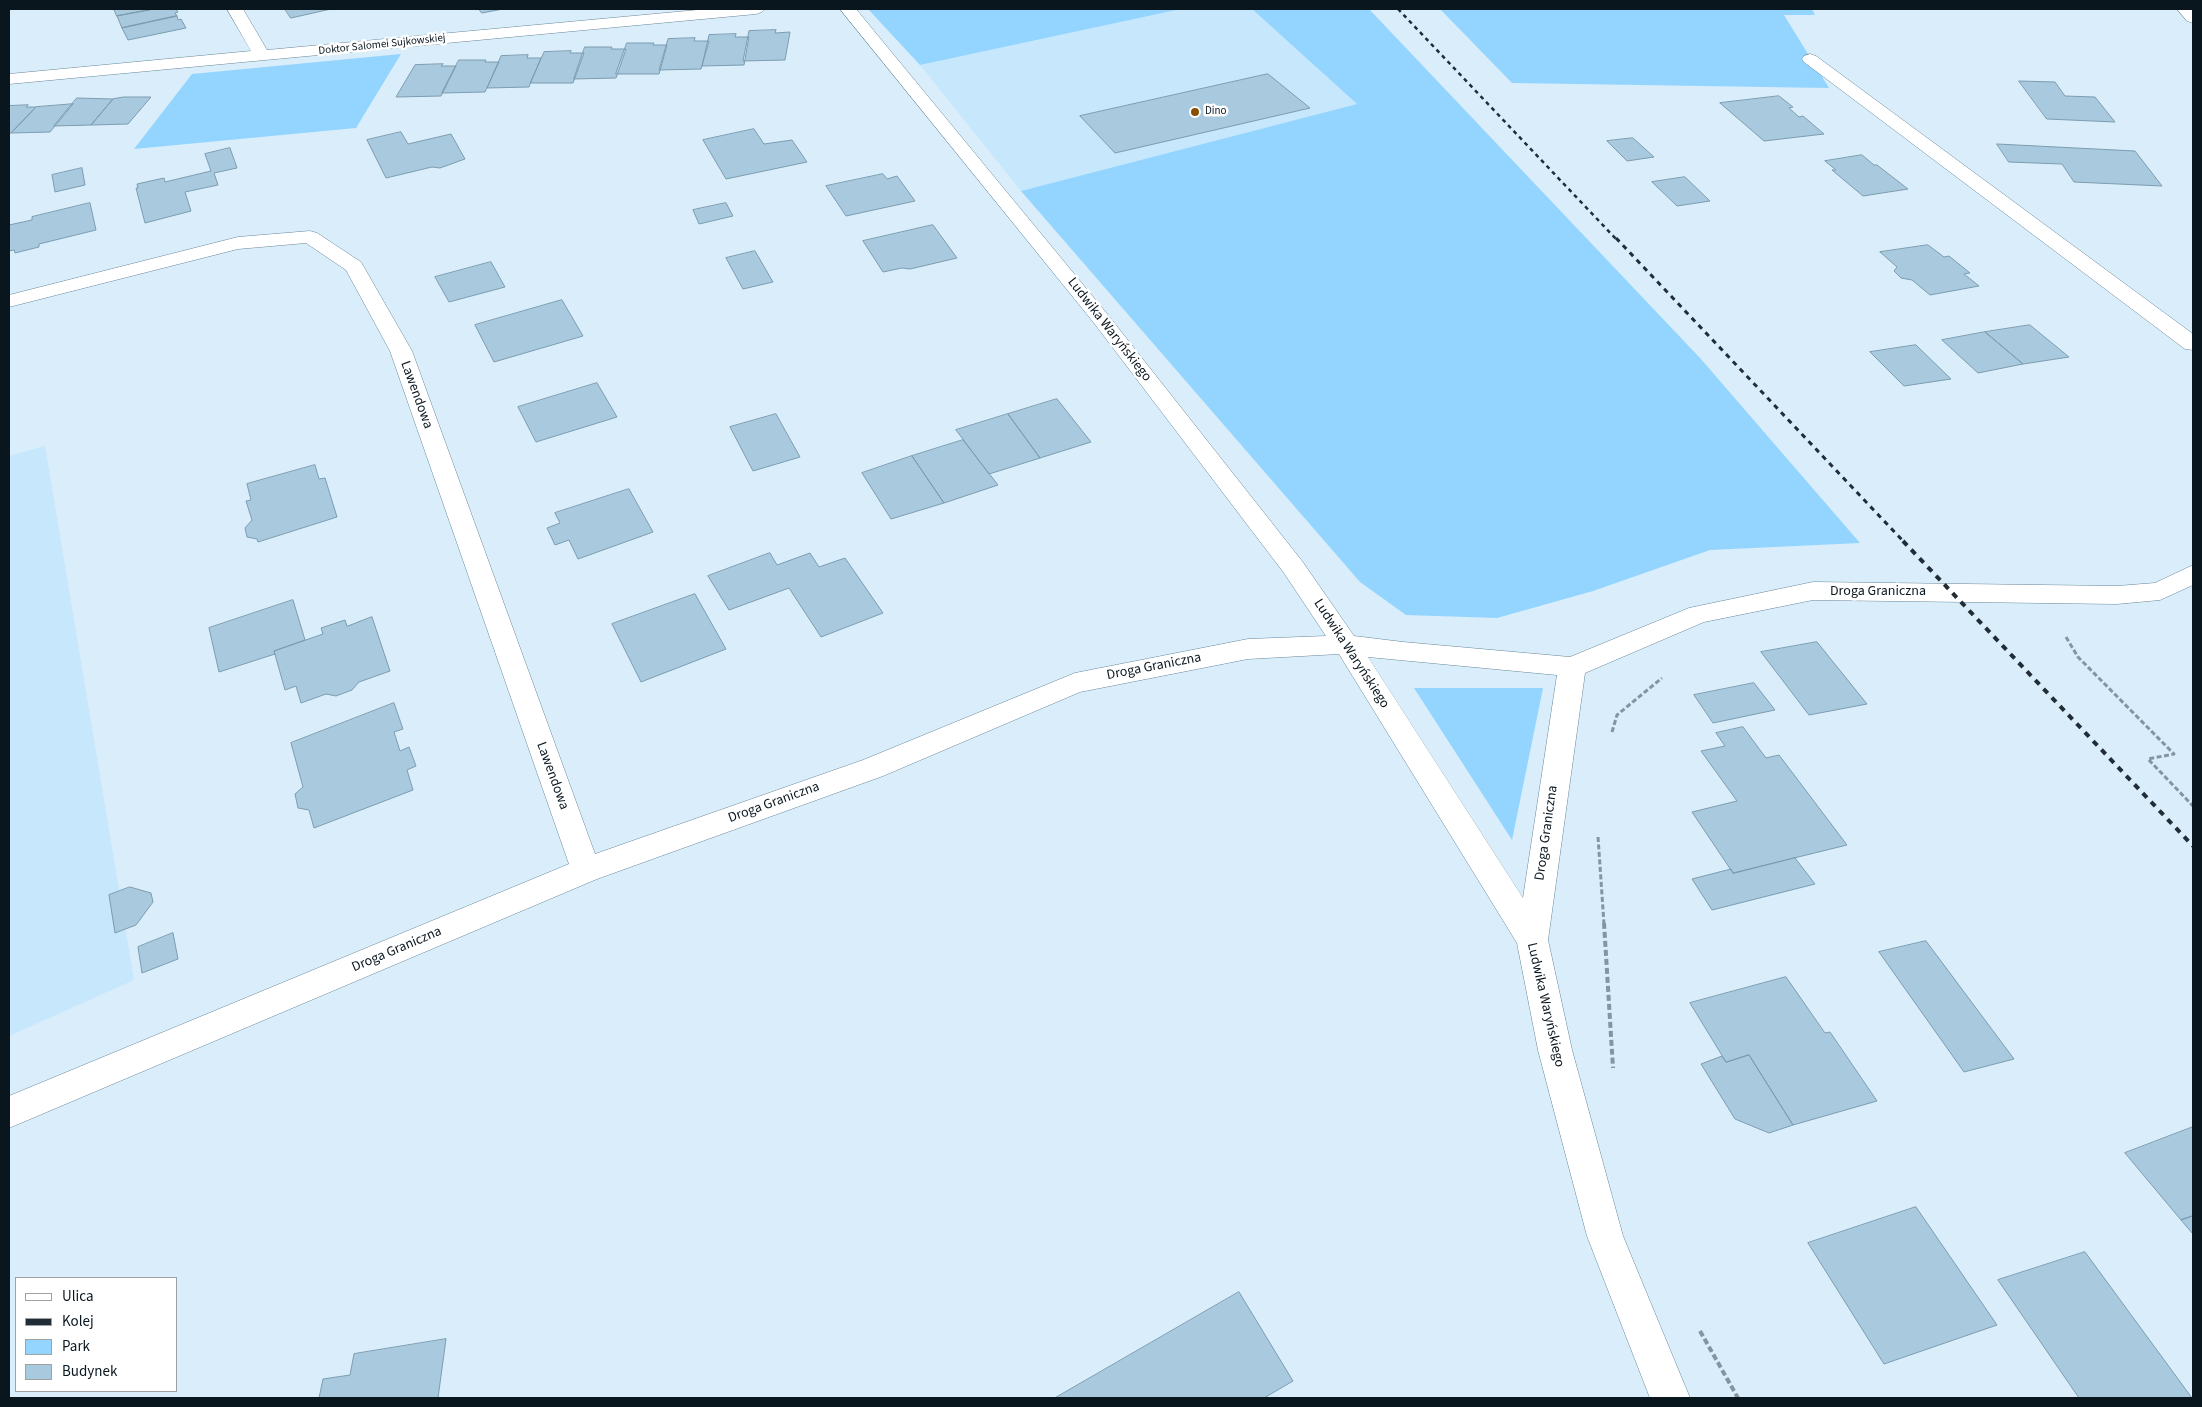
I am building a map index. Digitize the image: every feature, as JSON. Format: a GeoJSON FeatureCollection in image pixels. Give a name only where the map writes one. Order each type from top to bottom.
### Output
{"type":"FeatureCollection","features":[{"type":"Feature","properties":{"kind":"street"},"geometry":{"type":"LineString","coordinates":[[234,9],[262,56]]}},
{"type":"Feature","properties":{"kind":"street","name":"Doktor Salomei Sujkowskiej"},"geometry":{"type":"LineString","coordinates":[[9,80],[262,56],[619,15],[756,9]]}},
{"type":"Feature","properties":{"kind":"street","name":"Ludwika Waryńskiego"},"geometry":{"type":"LineString","coordinates":[[848,9],[1101,319],[1293,567],[1346,644],[1532,940],[1555,1050],[1605,1236],[1670,1398]]}},
{"type":"Feature","properties":{"kind":"street"},"geometry":{"type":"LineString","coordinates":[[2185,9],[2193,18]]}},
{"type":"Feature","properties":{"kind":"street"},"geometry":{"type":"LineString","coordinates":[[1810,59],[2193,344]]}},
{"type":"Feature","properties":{"kind":"street","name":"Lawendowa"},"geometry":{"type":"LineString","coordinates":[[9,301],[238,243],[310,237],[354,266],[401,351],[586,870]]}},
{"type":"Feature","properties":{"kind":"street","name":"Droga Graniczna"},"geometry":{"type":"LineString","coordinates":[[9,1112],[586,870],[872,768],[1075,683],[1248,649],[1346,644],[1403,652],[1572,667],[1698,614],[1814,591],[2117,596],[2160,591],[2193,574]]}},
{"type":"Feature","properties":{"kind":"street","name":"Droga Graniczna"},"geometry":{"type":"LineString","coordinates":[[1532,940],[1572,667]]}},
{"type":"Feature","properties":{"kind":"path"},"geometry":{"type":"LineString","coordinates":[[2065,636],[2078,657],[2174,754],[2148,760],[2193,806]]}},
{"type":"Feature","properties":{"kind":"path"},"geometry":{"type":"LineString","coordinates":[[1610,741],[1617,716],[1669,672]]}},
{"type":"Feature","properties":{"kind":"path"},"geometry":{"type":"LineString","coordinates":[[1598,830],[1613,1069]]}},
{"type":"Feature","properties":{"kind":"path"},"geometry":{"type":"LineString","coordinates":[[1696,1322],[1738,1398]]}},
{"type":"Feature","properties":{"kind":"shaded area"},"geometry":{"type":"Polygon","coordinates":[[[1181,9],[1252,9],[1357,104],[1021,191],[920,65],[1181,9]]]}},
{"type":"Feature","properties":{"kind":"shaded area"},"geometry":{"type":"Polygon","coordinates":[[[45,446],[134,980],[9,1036],[9,456],[45,446]]]}},
{"type":"Feature","properties":{"kind":"green space"},"geometry":{"type":"Polygon","coordinates":[[[868,9],[1181,9],[920,65],[868,9]]]}},
{"type":"Feature","properties":{"kind":"green space"},"geometry":{"type":"Polygon","coordinates":[[[1252,9],[1369,9],[1700,358],[1860,543],[1710,550],[1593,591],[1497,618],[1406,615],[1360,582],[1021,191],[1357,104],[1252,9]]]}},
{"type":"Feature","properties":{"kind":"green space"},"geometry":{"type":"Polygon","coordinates":[[[1440,9],[1812,9],[1815,15],[1784,15],[1829,88],[1512,83],[1440,9]]]}},
{"type":"Feature","properties":{"kind":"green space"},"geometry":{"type":"Polygon","coordinates":[[[401,54],[356,128],[134,149],[192,74],[401,54]]]}},
{"type":"Feature","properties":{"kind":"green space"},"geometry":{"type":"Polygon","coordinates":[[[1414,688],[1543,688],[1512,840],[1414,688]]]}},
{"type":"Feature","properties":{"kind":"building"},"geometry":{"type":"Polygon","coordinates":[[[114,9],[154,9],[117,16],[114,9]]]}},
{"type":"Feature","properties":{"kind":"building"},"geometry":{"type":"Polygon","coordinates":[[[154,9],[176,9],[178,12],[175,13],[177,16],[122,28],[117,16],[154,9]]]}},
{"type":"Feature","properties":{"kind":"building"},"geometry":{"type":"Polygon","coordinates":[[[285,9],[331,9],[291,18],[285,9]]]}},
{"type":"Feature","properties":{"kind":"building"},"geometry":{"type":"Polygon","coordinates":[[[479,9],[503,9],[482,13],[479,9]]]}},
{"type":"Feature","properties":{"kind":"building"},"geometry":{"type":"Polygon","coordinates":[[[177,16],[178,20],[181,19],[186,28],[128,40],[122,28],[177,16]]]}},
{"type":"Feature","properties":{"kind":"building"},"geometry":{"type":"Polygon","coordinates":[[[776,30],[775,33],[790,32],[785,60],[743,61],[749,31],[776,30]]]}},
{"type":"Feature","properties":{"kind":"building"},"geometry":{"type":"Polygon","coordinates":[[[736,34],[735,37],[749,37],[744,65],[702,66],[709,35],[736,34]]]}},
{"type":"Feature","properties":{"kind":"building"},"geometry":{"type":"Polygon","coordinates":[[[695,38],[694,41],[709,41],[701,69],[659,70],[668,39],[695,38]]]}},
{"type":"Feature","properties":{"kind":"building"},"geometry":{"type":"Polygon","coordinates":[[[627,43],[667,45],[659,74],[616,74],[627,43]]]}},
{"type":"Feature","properties":{"kind":"building"},"geometry":{"type":"Polygon","coordinates":[[[585,47],[626,49],[616,78],[574,79],[585,47]]]}},
{"type":"Feature","properties":{"kind":"building"},"geometry":{"type":"Polygon","coordinates":[[[571,51],[570,53],[584,53],[573,83],[530,83],[544,52],[571,51]]]}},
{"type":"Feature","properties":{"kind":"building"},"geometry":{"type":"Polygon","coordinates":[[[528,55],[527,58],[541,58],[529,87],[487,88],[501,56],[528,55]]]}},
{"type":"Feature","properties":{"kind":"building"},"geometry":{"type":"Polygon","coordinates":[[[459,60],[499,62],[485,92],[442,93],[459,60]]]}},
{"type":"Feature","properties":{"kind":"building"},"geometry":{"type":"Polygon","coordinates":[[[443,64],[441,66],[456,66],[441,96],[396,97],[415,65],[443,64]]]}},
{"type":"Feature","properties":{"kind":"building","name":"Dino"},"geometry":{"type":"Polygon","coordinates":[[[1268,74],[1310,108],[1115,153],[1080,116],[1268,74]]]}},
{"type":"Feature","properties":{"kind":"building"},"geometry":{"type":"Polygon","coordinates":[[[2019,81],[2055,82],[2065,96],[2095,97],[2115,122],[2047,119],[2019,81]]]}},
{"type":"Feature","properties":{"kind":"building"},"geometry":{"type":"Polygon","coordinates":[[[1779,96],[1793,107],[1789,108],[1799,117],[1803,116],[1824,134],[1764,141],[1720,103],[1779,96]]]}},
{"type":"Feature","properties":{"kind":"building"},"geometry":{"type":"Polygon","coordinates":[[[151,97],[128,124],[91,125],[113,99],[151,97]]]}},
{"type":"Feature","properties":{"kind":"building"},"geometry":{"type":"Polygon","coordinates":[[[77,98],[113,99],[91,125],[54,126],[77,98]]]}},
{"type":"Feature","properties":{"kind":"building"},"geometry":{"type":"Polygon","coordinates":[[[73,104],[50,132],[11,133],[36,107],[73,104]]]}},
{"type":"Feature","properties":{"kind":"building"},"geometry":{"type":"Polygon","coordinates":[[[28,105],[26,107],[36,107],[9,133],[9,106],[28,105]]]}},
{"type":"Feature","properties":{"kind":"building"},"geometry":{"type":"Polygon","coordinates":[[[754,129],[764,144],[792,140],[807,162],[726,179],[703,140],[754,129]]]}},
{"type":"Feature","properties":{"kind":"building"},"geometry":{"type":"Polygon","coordinates":[[[401,132],[408,144],[451,134],[465,159],[440,168],[432,167],[386,178],[367,140],[401,132]]]}},
{"type":"Feature","properties":{"kind":"building"},"geometry":{"type":"Polygon","coordinates":[[[1633,138],[1654,157],[1627,161],[1607,141],[1633,138]]]}},
{"type":"Feature","properties":{"kind":"building"},"geometry":{"type":"Polygon","coordinates":[[[1997,144],[2135,151],[2162,186],[2074,182],[2062,164],[2009,162],[1997,144]]]}},
{"type":"Feature","properties":{"kind":"building"},"geometry":{"type":"Polygon","coordinates":[[[230,148],[237,168],[214,173],[218,185],[185,192],[191,211],[145,223],[136,188],[138,188],[137,184],[164,178],[165,182],[211,171],[205,154],[230,148]]]}},
{"type":"Feature","properties":{"kind":"building"},"geometry":{"type":"Polygon","coordinates":[[[1862,155],[1908,189],[1863,196],[1832,170],[1836,170],[1825,161],[1862,155]]]}},
{"type":"Feature","properties":{"kind":"building"},"geometry":{"type":"Polygon","coordinates":[[[82,168],[85,185],[55,192],[52,175],[82,168]]]}},
{"type":"Feature","properties":{"kind":"building"},"geometry":{"type":"Polygon","coordinates":[[[883,174],[887,179],[897,176],[915,201],[846,216],[826,186],[883,174]]]}},
{"type":"Feature","properties":{"kind":"building"},"geometry":{"type":"Polygon","coordinates":[[[1685,177],[1710,201],[1677,206],[1652,182],[1685,177]]]}},
{"type":"Feature","properties":{"kind":"building"},"geometry":{"type":"Polygon","coordinates":[[[90,203],[96,230],[39,244],[39,247],[15,253],[14,250],[9,251],[9,225],[32,220],[32,217],[90,203]]]}},
{"type":"Feature","properties":{"kind":"building"},"geometry":{"type":"Polygon","coordinates":[[[726,203],[733,216],[699,224],[693,210],[726,203]]]}},
{"type":"Feature","properties":{"kind":"building"},"geometry":{"type":"Polygon","coordinates":[[[933,225],[957,258],[910,269],[902,268],[883,272],[863,241],[933,225]]]}},
{"type":"Feature","properties":{"kind":"building"},"geometry":{"type":"Polygon","coordinates":[[[1928,245],[1944,257],[1949,256],[1970,273],[1964,274],[1979,286],[1930,295],[1912,280],[1901,278],[1894,271],[1897,267],[1880,252],[1928,245]]]}},
{"type":"Feature","properties":{"kind":"building"},"geometry":{"type":"Polygon","coordinates":[[[755,251],[773,282],[743,289],[726,258],[755,251]]]}},
{"type":"Feature","properties":{"kind":"building"},"geometry":{"type":"Polygon","coordinates":[[[491,262],[505,287],[449,302],[435,277],[491,262]]]}},
{"type":"Feature","properties":{"kind":"building"},"geometry":{"type":"Polygon","coordinates":[[[562,300],[583,336],[494,362],[475,325],[562,300]]]}},
{"type":"Feature","properties":{"kind":"building"},"geometry":{"type":"Polygon","coordinates":[[[2030,325],[2069,357],[2023,364],[1985,332],[2030,325]]]}},
{"type":"Feature","properties":{"kind":"building"},"geometry":{"type":"Polygon","coordinates":[[[1985,332],[2023,364],[1978,373],[1942,340],[1985,332]]]}},
{"type":"Feature","properties":{"kind":"building"},"geometry":{"type":"Polygon","coordinates":[[[1916,345],[1951,379],[1904,386],[1870,352],[1916,345]]]}},
{"type":"Feature","properties":{"kind":"building"},"geometry":{"type":"Polygon","coordinates":[[[597,383],[617,417],[536,442],[518,407],[597,383]]]}},
{"type":"Feature","properties":{"kind":"building"},"geometry":{"type":"Polygon","coordinates":[[[1057,399],[1091,442],[1040,458],[1008,414],[1057,399]]]}},
{"type":"Feature","properties":{"kind":"building"},"geometry":{"type":"Polygon","coordinates":[[[776,414],[800,457],[753,471],[730,427],[776,414]]]}},
{"type":"Feature","properties":{"kind":"building"},"geometry":{"type":"Polygon","coordinates":[[[1008,414],[1040,458],[989,474],[956,430],[1008,414]]]}},
{"type":"Feature","properties":{"kind":"building"},"geometry":{"type":"Polygon","coordinates":[[[963,440],[998,485],[944,503],[912,456],[963,440]]]}},
{"type":"Feature","properties":{"kind":"building"},"geometry":{"type":"Polygon","coordinates":[[[912,456],[944,503],[891,519],[862,473],[912,456]]]}},
{"type":"Feature","properties":{"kind":"building"},"geometry":{"type":"Polygon","coordinates":[[[315,465],[319,479],[325,478],[337,517],[258,542],[257,539],[247,537],[245,528],[252,520],[246,501],[251,500],[247,484],[315,465]]]}},
{"type":"Feature","properties":{"kind":"building"},"geometry":{"type":"Polygon","coordinates":[[[629,489],[653,532],[578,559],[569,540],[555,545],[547,528],[560,523],[555,513],[629,489]]]}},
{"type":"Feature","properties":{"kind":"building"},"geometry":{"type":"Polygon","coordinates":[[[770,553],[777,565],[810,553],[819,567],[845,558],[883,613],[821,637],[789,588],[729,610],[708,576],[770,553]]]}},
{"type":"Feature","properties":{"kind":"building"},"geometry":{"type":"Polygon","coordinates":[[[695,594],[726,649],[641,682],[612,624],[695,594]]]}},
{"type":"Feature","properties":{"kind":"building"},"geometry":{"type":"Polygon","coordinates":[[[293,600],[305,640],[274,651],[275,654],[219,672],[209,628],[293,600]]]}},
{"type":"Feature","properties":{"kind":"building"},"geometry":{"type":"Polygon","coordinates":[[[372,617],[390,671],[359,682],[352,690],[336,696],[326,694],[301,703],[296,686],[285,690],[274,651],[323,634],[321,628],[345,620],[347,626],[372,617]]]}},
{"type":"Feature","properties":{"kind":"building"},"geometry":{"type":"Polygon","coordinates":[[[1817,642],[1867,704],[1809,715],[1761,652],[1817,642]]]}},
{"type":"Feature","properties":{"kind":"building"},"geometry":{"type":"Polygon","coordinates":[[[1754,683],[1775,710],[1713,723],[1694,695],[1754,683]]]}},
{"type":"Feature","properties":{"kind":"building"},"geometry":{"type":"Polygon","coordinates":[[[394,703],[403,729],[394,732],[400,751],[409,747],[416,766],[407,770],[413,790],[314,828],[309,810],[298,808],[295,794],[303,787],[291,743],[394,703]]]}},
{"type":"Feature","properties":{"kind":"building"},"geometry":{"type":"Polygon","coordinates":[[[1743,727],[1766,758],[1779,755],[1847,845],[1733,873],[1692,812],[1737,801],[1701,751],[1725,746],[1716,733],[1743,727]]]}},
{"type":"Feature","properties":{"kind":"building"},"geometry":{"type":"Polygon","coordinates":[[[1795,858],[1815,884],[1712,910],[1692,879],[1731,869],[1733,873],[1795,858]]]}},
{"type":"Feature","properties":{"kind":"building"},"geometry":{"type":"Polygon","coordinates":[[[130,887],[151,893],[153,902],[136,925],[115,933],[109,895],[130,887]]]}},
{"type":"Feature","properties":{"kind":"building"},"geometry":{"type":"Polygon","coordinates":[[[173,933],[178,959],[142,973],[138,947],[173,933]]]}},
{"type":"Feature","properties":{"kind":"building"},"geometry":{"type":"Polygon","coordinates":[[[1926,941],[2014,1059],[1964,1072],[1879,952],[1926,941]]]}},
{"type":"Feature","properties":{"kind":"building"},"geometry":{"type":"Polygon","coordinates":[[[1786,977],[1825,1033],[1830,1032],[1877,1101],[1793,1125],[1749,1055],[1726,1062],[1690,1003],[1786,977]]]}},
{"type":"Feature","properties":{"kind":"building"},"geometry":{"type":"Polygon","coordinates":[[[1749,1055],[1793,1125],[1769,1133],[1735,1119],[1701,1064],[1722,1056],[1726,1062],[1749,1055]]]}},
{"type":"Feature","properties":{"kind":"building"},"geometry":{"type":"Polygon","coordinates":[[[2193,1127],[2193,1216],[2181,1220],[2125,1153],[2193,1127]]]}},
{"type":"Feature","properties":{"kind":"building"},"geometry":{"type":"Polygon","coordinates":[[[1916,1207],[1997,1325],[1884,1364],[1808,1243],[1916,1207]]]}},
{"type":"Feature","properties":{"kind":"building"},"geometry":{"type":"Polygon","coordinates":[[[2193,1216],[2193,1234],[2181,1220],[2193,1216]]]}},
{"type":"Feature","properties":{"kind":"building"},"geometry":{"type":"Polygon","coordinates":[[[2085,1252],[2192,1398],[2079,1398],[1998,1280],[2085,1252]]]}},
{"type":"Feature","properties":{"kind":"building"},"geometry":{"type":"Polygon","coordinates":[[[1239,1292],[1293,1381],[1264,1398],[1055,1398],[1239,1292]]]}},
{"type":"Feature","properties":{"kind":"building"},"geometry":{"type":"Polygon","coordinates":[[[446,1339],[438,1398],[319,1398],[323,1379],[350,1375],[354,1354],[446,1339]]]}},
{"type":"Feature","properties":{"kind":"railway"},"geometry":{"type":"LineString","coordinates":[[1398,9],[1617,240]]}},
{"type":"Feature","properties":{"kind":"railway"},"geometry":{"type":"LineString","coordinates":[[1616,238],[1904,542]]}},
{"type":"Feature","properties":{"kind":"railway"},"geometry":{"type":"LineString","coordinates":[[1903,541],[2193,846]]}},
{"type":"Feature","properties":{"kind":"place","name":"Dino"},"geometry":{"type":"Point","coordinates":[1195,112]}}]}
